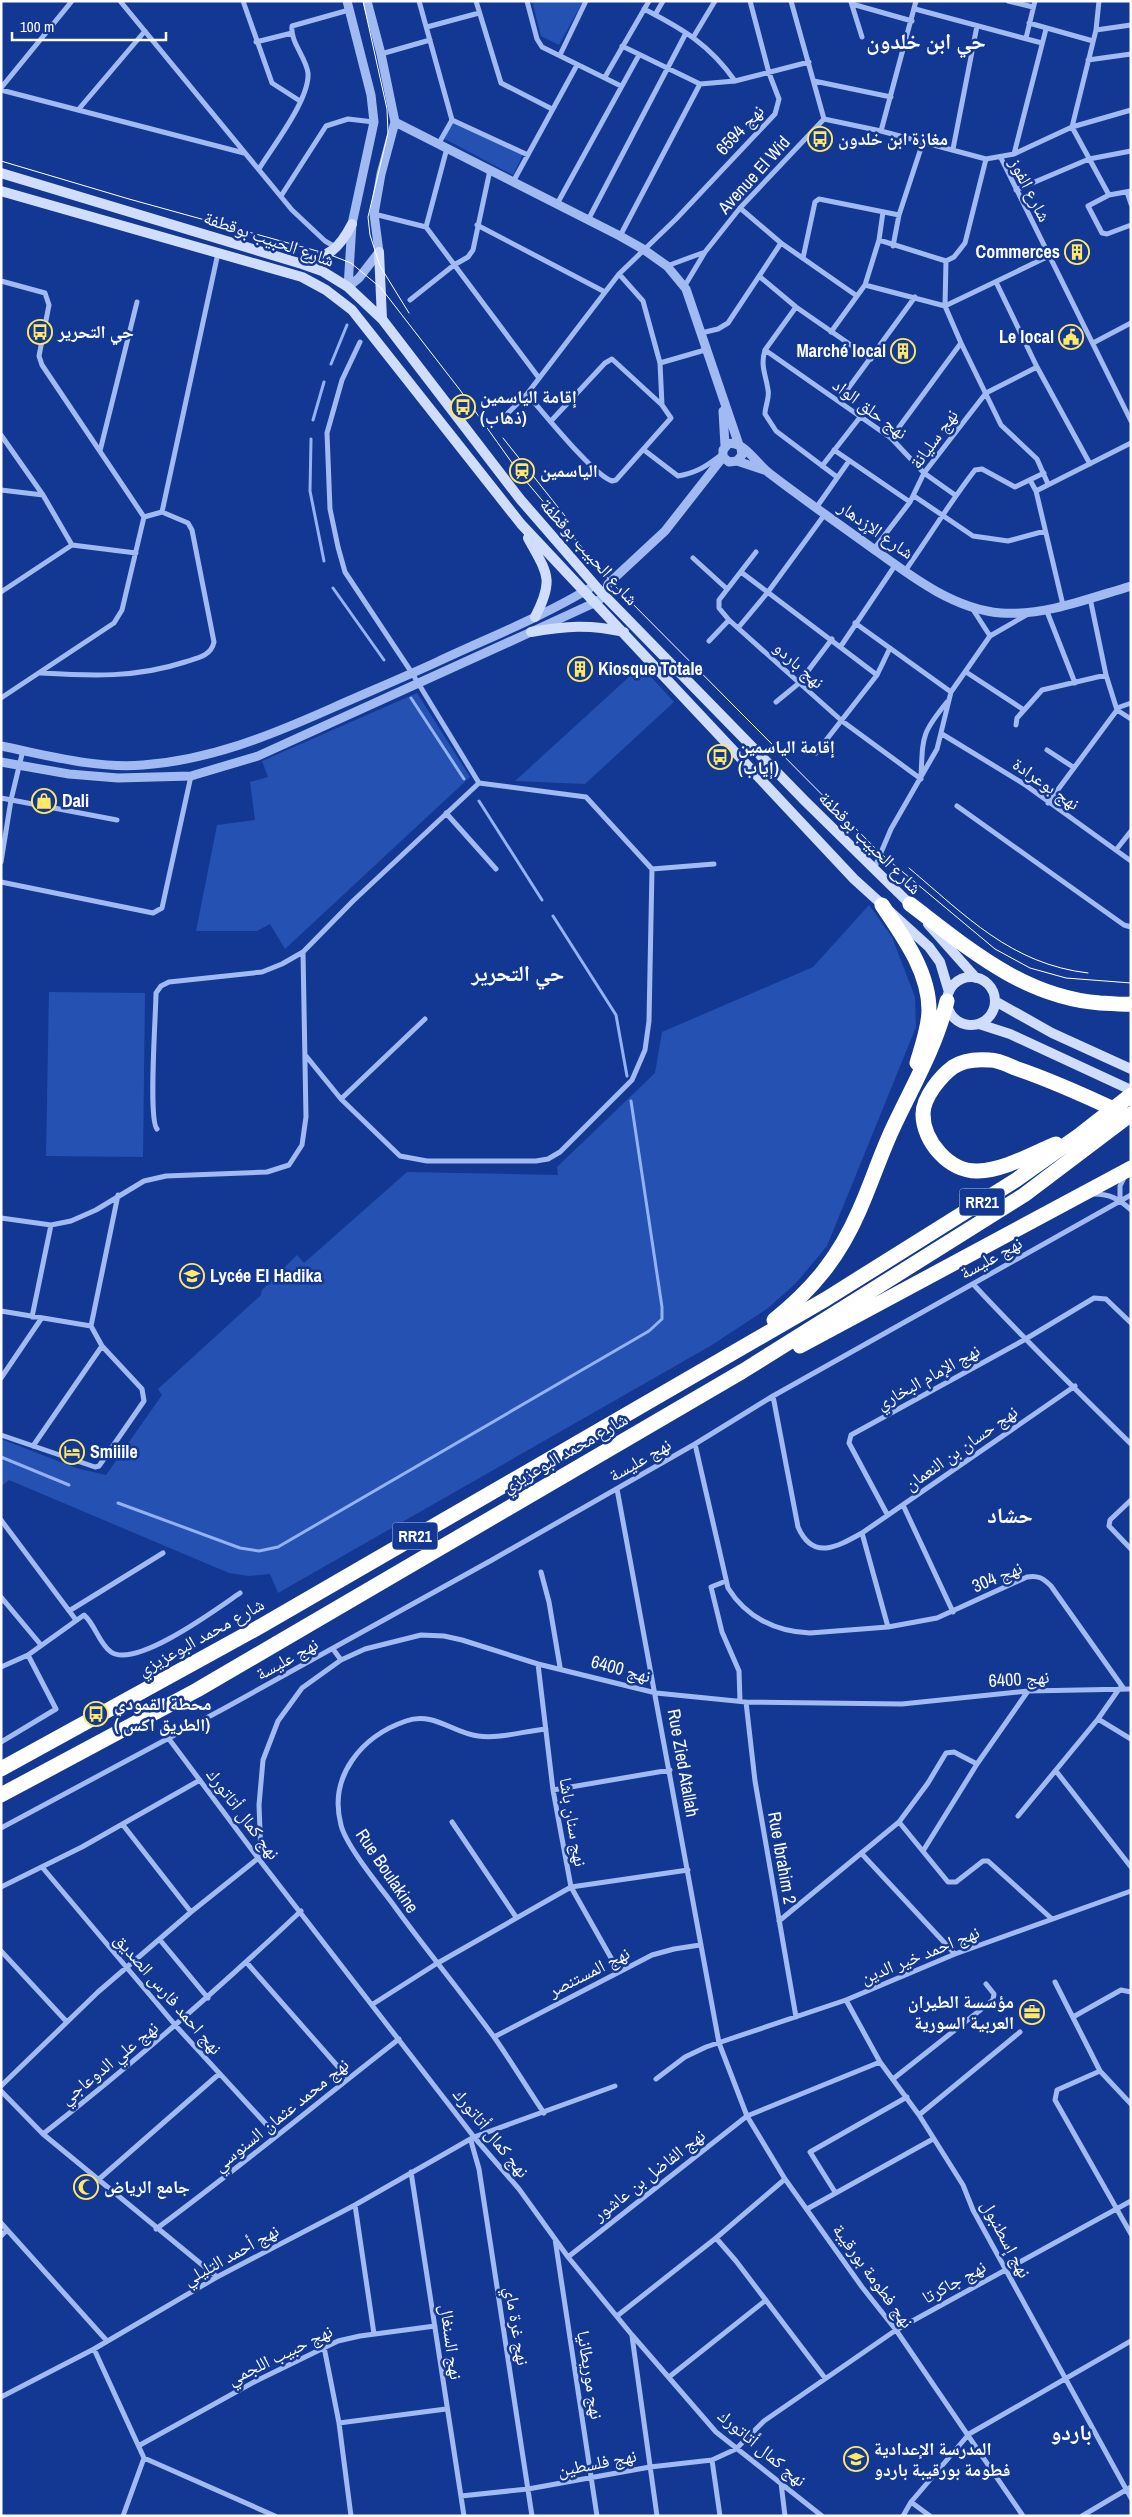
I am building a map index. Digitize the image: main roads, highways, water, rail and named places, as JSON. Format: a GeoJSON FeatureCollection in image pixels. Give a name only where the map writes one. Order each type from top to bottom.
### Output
{"type":"FeatureCollection","features":[{"type":"Feature","properties":{"kind":"highway"},"geometry":{"type":"LineString","coordinates":[[882,904],[918,965],[929,1010],[925,1037],[902,1109]]}},
{"type":"Feature","properties":{"kind":"highway"},"geometry":{"type":"LineString","coordinates":[[910,904],[997,969],[1023,983],[1045,992],[1082,1001],[1131,1004]]}},
{"type":"Feature","properties":{"kind":"highway"},"geometry":{"type":"LineString","coordinates":[[735,1350],[804,1296],[833,1260],[859,1212],[885,1146],[940,1029],[948,997]]}},
{"type":"Feature","properties":{"kind":"highway"},"geometry":{"type":"LineString","coordinates":[[1081,1134],[1002,1168],[976,1172],[961,1168],[946,1160],[930,1139],[922,1112],[929,1096],[940,1079],[954,1066],[973,1060],[992,1060],[1052,1082],[1131,1116]]}},
{"type":"Feature","properties":{"kind":"highway","name":"شارع محمد البوعزيزي"},"geometry":{"type":"LineString","coordinates":[[1,1768],[261,1626],[826,1299],[970,1210],[1081,1134],[1131,1095]]}},
{"type":"Feature","properties":{"kind":"highway","name":"شارع محمد البوعزيزي"},"geometry":{"type":"LineString","coordinates":[[1,1795],[197,1690],[743,1371],[1024,1195],[1131,1116]]}},
{"type":"Feature","properties":{"kind":"highway"},"geometry":{"type":"LineString","coordinates":[[743,1371],[774,1359],[844,1323],[1130,1169]]}},
{"type":"Feature","properties":{"kind":"main road","name":"شارع الحبيب بوقطفة"},"geometry":{"type":"LineString","coordinates":[[1,173],[302,264],[322,271],[348,287],[382,319],[520,499],[595,585],[910,904],[976,978]]}},
{"type":"Feature","properties":{"kind":"main road","name":"شارع الحبيب بوقطفة"},"geometry":{"type":"LineString","coordinates":[[1,192],[302,277],[326,290],[352,310],[521,524],[854,879],[929,947],[940,962],[948,997]]}},
{"type":"Feature","properties":{"kind":"main road"},"geometry":{"type":"LineString","coordinates":[[302,264],[338,248],[352,224]]}},
{"type":"Feature","properties":{"kind":"main road"},"geometry":{"type":"LineString","coordinates":[[379,252],[382,319]]}},
{"type":"Feature","properties":{"kind":"main road"},"geometry":{"type":"LineString","coordinates":[[326,290],[348,287],[352,310]]}},
{"type":"Feature","properties":{"kind":"main road"},"geometry":{"type":"LineString","coordinates":[[521,524],[545,568],[548,581],[547,590],[535,617]]}},
{"type":"Feature","properties":{"kind":"main road"},"geometry":{"type":"LineString","coordinates":[[531,632],[587,625],[624,632]]}},
{"type":"Feature","properties":{"kind":"main road"},"geometry":{"type":"LineString","coordinates":[[979,1024],[991,1015],[995,1001],[990,986],[976,978],[963,978],[957,982],[948,997],[948,1008],[957,1020],[964,1024],[979,1024],[1010,1034],[1131,1090]]}},
{"type":"Feature","properties":{"kind":"main road"},"geometry":{"type":"LineString","coordinates":[[995,1001],[1052,1033],[1131,1069]]}},
{"type":"Feature","properties":{"kind":"waterway"},"geometry":{"type":"LineString","coordinates":[[331,364],[347,325]]}},
{"type":"Feature","properties":{"kind":"waterway"},"geometry":{"type":"LineString","coordinates":[[313,420],[324,382]]}},
{"type":"Feature","properties":{"kind":"waterway"},"geometry":{"type":"LineString","coordinates":[[311,439],[310,491],[324,561]]}},
{"type":"Feature","properties":{"kind":"waterway"},"geometry":{"type":"LineString","coordinates":[[333,588],[384,660]]}},
{"type":"Feature","properties":{"kind":"waterway"},"geometry":{"type":"LineString","coordinates":[[411,698],[464,779]]}},
{"type":"Feature","properties":{"kind":"waterway"},"geometry":{"type":"LineString","coordinates":[[479,801],[542,900]]}},
{"type":"Feature","properties":{"kind":"waterway"},"geometry":{"type":"LineString","coordinates":[[553,916],[616,1015],[627,1076]]}},
{"type":"Feature","properties":{"kind":"waterway"},"geometry":{"type":"LineString","coordinates":[[118,1503],[240,1548],[259,1551],[278,1547],[649,1331],[662,1319],[662,1307],[631,1101]]}},
{"type":"Feature","properties":{"kind":"waterway"},"geometry":{"type":"LineString","coordinates":[[1,1457],[69,1485]]}},
{"type":"Feature","properties":{"kind":"tram line"},"geometry":{"type":"LineString","coordinates":[[363,1],[387,109],[388,133],[368,217],[370,235],[380,266],[409,313]]}},
{"type":"Feature","properties":{"kind":"tram line"},"geometry":{"type":"LineString","coordinates":[[1,161],[129,199],[328,254],[351,263],[381,288],[460,390],[520,474],[611,582],[880,853],[995,949],[1030,968],[1066,978],[1131,983]]}},
{"type":"Feature","properties":{"kind":"tram line"},"geometry":{"type":"LineString","coordinates":[[503,438],[565,516]]}},
{"type":"Feature","properties":{"kind":"tram line"},"geometry":{"type":"LineString","coordinates":[[909,868],[970,920],[1013,948],[1036,960],[1061,968],[1088,973]]}},
{"type":"Feature","properties":{"kind":"place","name":"مغازة ابن خلدون"},"geometry":{"type":"Point","coordinates":[820,139]}},
{"type":"Feature","properties":{"kind":"place","name":"Commerces"},"geometry":{"type":"Point","coordinates":[1077,252]}},
{"type":"Feature","properties":{"kind":"place","name":"حي التحرير"},"geometry":{"type":"Point","coordinates":[40,332]}},
{"type":"Feature","properties":{"kind":"place","name":"Le local"},"geometry":{"type":"Point","coordinates":[1071,337]}},
{"type":"Feature","properties":{"kind":"place","name":"Marché local"},"geometry":{"type":"Point","coordinates":[903,351]}},
{"type":"Feature","properties":{"kind":"place","name":"إقامة الياسمين (ذهاب)"},"geometry":{"type":"Point","coordinates":[463,407]}},
{"type":"Feature","properties":{"kind":"place","name":"الياسمين"},"geometry":{"type":"Point","coordinates":[522,471]}},
{"type":"Feature","properties":{"kind":"place","name":"Kiosque Totale"},"geometry":{"type":"Point","coordinates":[580,669]}},
{"type":"Feature","properties":{"kind":"place","name":"إقامة الياسمين (إياب)"},"geometry":{"type":"Point","coordinates":[720,757]}},
{"type":"Feature","properties":{"kind":"place","name":"Dali"},"geometry":{"type":"Point","coordinates":[44,801]}},
{"type":"Feature","properties":{"kind":"place","name":"Lycée El Hadika"},"geometry":{"type":"Point","coordinates":[192,1276]}},
{"type":"Feature","properties":{"kind":"place","name":"Smiiile"},"geometry":{"type":"Point","coordinates":[72,1452]}},
{"type":"Feature","properties":{"kind":"place","name":"محطة القمودي ( الطريق اكس)"},"geometry":{"type":"Point","coordinates":[96,1714]}},
{"type":"Feature","properties":{"kind":"place","name":"مؤسسة الطيران العربية السورية"},"geometry":{"type":"Point","coordinates":[1032,2012]}},
{"type":"Feature","properties":{"kind":"place","name":"جامع الرياض"},"geometry":{"type":"Point","coordinates":[86,2187]}},
{"type":"Feature","properties":{"kind":"place","name":"المدرسة الإعدادية فطومة بورقيبة باردو"},"geometry":{"type":"Point","coordinates":[856,2459]}},
{"type":"Feature","properties":{"kind":"district","name":"حي ابن خلدون"},"geometry":{"type":"Point","coordinates":[926,41]}},
{"type":"Feature","properties":{"kind":"district","name":"حي التحرير"},"geometry":{"type":"Point","coordinates":[518,973]}},
{"type":"Feature","properties":{"kind":"district","name":"حشاد"},"geometry":{"type":"Point","coordinates":[1010,1515]}},
{"type":"Feature","properties":{"kind":"district","name":"باردو"},"geometry":{"type":"Point","coordinates":[1071,2432]}}]}
